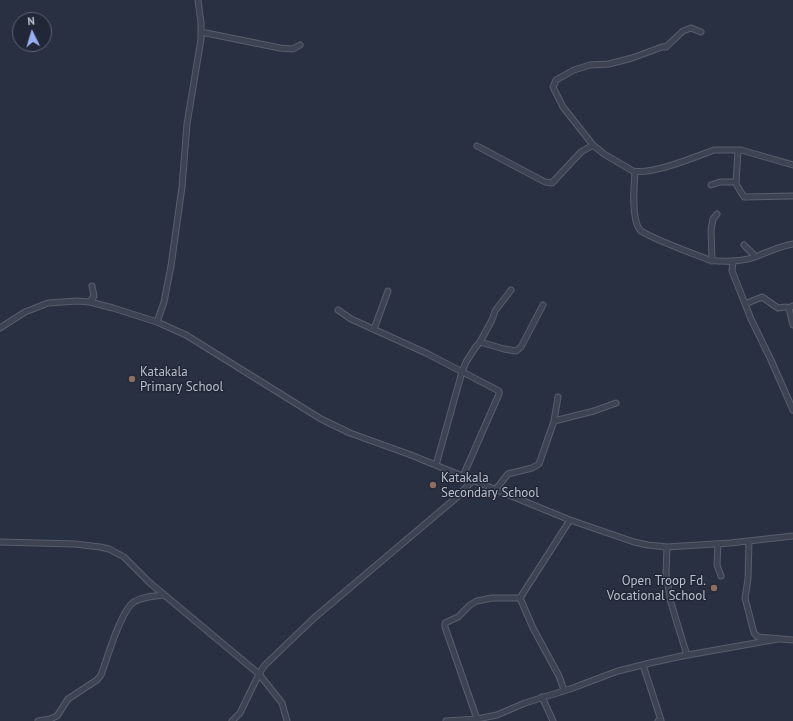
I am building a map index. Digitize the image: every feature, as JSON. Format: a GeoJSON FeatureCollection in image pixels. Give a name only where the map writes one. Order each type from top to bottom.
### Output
{"type":"FeatureCollection","features":[{"type":"Feature","properties":{"kind":"street"},"geometry":{"type":"LineString","coordinates":[[157,322],[164,302],[171,266],[182,187],[187,124],[197,68],[201,32],[198,0]]}},
{"type":"Feature","properties":{"kind":"street"},"geometry":{"type":"LineString","coordinates":[[701,32],[692,28],[683,31],[666,47],[610,64],[590,65],[574,70],[556,80],[553,87],[563,107],[593,145],[604,154],[635,172],[657,169],[714,150],[738,150],[793,165]]}},
{"type":"Feature","properties":{"kind":"street"},"geometry":{"type":"LineString","coordinates":[[201,32],[280,48],[293,49],[300,44]]}},
{"type":"Feature","properties":{"kind":"street"},"geometry":{"type":"LineString","coordinates":[[477,146],[545,182],[552,183],[582,152],[593,145]]}},
{"type":"Feature","properties":{"kind":"street"},"geometry":{"type":"LineString","coordinates":[[738,150],[736,182],[744,197],[793,196]]}},
{"type":"Feature","properties":{"kind":"street"},"geometry":{"type":"LineString","coordinates":[[635,172],[635,219],[640,230],[651,236],[712,260],[733,261],[793,244]]}},
{"type":"Feature","properties":{"kind":"street"},"geometry":{"type":"LineString","coordinates":[[711,185],[720,182],[736,182]]}},
{"type":"Feature","properties":{"kind":"street"},"geometry":{"type":"LineString","coordinates":[[712,260],[711,230],[713,219],[717,214]]}},
{"type":"Feature","properties":{"kind":"street"},"geometry":{"type":"LineString","coordinates":[[744,245],[755,256]]}},
{"type":"Feature","properties":{"kind":"street"},"geometry":{"type":"LineString","coordinates":[[733,261],[732,271],[751,319],[793,410]]}},
{"type":"Feature","properties":{"kind":"street"},"geometry":{"type":"LineString","coordinates":[[90,302],[94,296],[92,286]]}},
{"type":"Feature","properties":{"kind":"street"},"geometry":{"type":"LineString","coordinates":[[374,330],[388,290]]}},
{"type":"Feature","properties":{"kind":"street"},"geometry":{"type":"LineString","coordinates":[[436,466],[466,362],[480,342],[492,320],[495,311],[511,290]]}},
{"type":"Feature","properties":{"kind":"street"},"geometry":{"type":"LineString","coordinates":[[745,304],[762,297],[778,308],[791,307],[793,324]]}},
{"type":"Feature","properties":{"kind":"street"},"geometry":{"type":"LineString","coordinates":[[0,328],[25,312],[48,303],[78,301],[90,302],[113,308],[157,322],[186,335],[321,419],[570,520],[634,542],[667,547],[718,544],[793,536]]}},
{"type":"Feature","properties":{"kind":"street"},"geometry":{"type":"LineString","coordinates":[[480,342],[516,351],[522,347],[543,306]]}},
{"type":"Feature","properties":{"kind":"street"},"geometry":{"type":"LineString","coordinates":[[338,310],[351,319],[426,353],[500,392],[463,476]]}},
{"type":"Feature","properties":{"kind":"street"},"geometry":{"type":"LineString","coordinates":[[496,489],[508,474],[532,468],[539,464],[554,422],[558,397]]}},
{"type":"Feature","properties":{"kind":"street"},"geometry":{"type":"LineString","coordinates":[[554,422],[594,412],[616,403]]}},
{"type":"Feature","properties":{"kind":"street"},"geometry":{"type":"LineString","coordinates":[[232,721],[240,713],[264,666],[314,618],[450,503],[473,480]]}},
{"type":"Feature","properties":{"kind":"street"},"geometry":{"type":"LineString","coordinates":[[520,598],[570,520]]}},
{"type":"Feature","properties":{"kind":"street"},"geometry":{"type":"LineString","coordinates":[[749,541],[748,579],[745,598],[754,633],[758,636],[793,640]]}},
{"type":"Feature","properties":{"kind":"street"},"geometry":{"type":"LineString","coordinates":[[0,542],[100,546],[124,557],[164,594],[259,674],[282,703],[287,721]]}},
{"type":"Feature","properties":{"kind":"street"},"geometry":{"type":"LineString","coordinates":[[718,544],[717,565],[721,576]]}},
{"type":"Feature","properties":{"kind":"street"},"geometry":{"type":"LineString","coordinates":[[667,547],[666,573],[671,603],[686,652]]}},
{"type":"Feature","properties":{"kind":"street"},"geometry":{"type":"LineString","coordinates":[[38,721],[57,716],[68,699],[97,680],[101,675],[120,623],[132,603],[141,598],[164,594]]}},
{"type":"Feature","properties":{"kind":"street"},"geometry":{"type":"LineString","coordinates":[[477,719],[444,627],[444,623],[458,617],[470,605],[477,601],[492,598],[520,598]]}},
{"type":"Feature","properties":{"kind":"street"},"geometry":{"type":"LineString","coordinates":[[520,598],[533,628],[559,676],[564,690]]}},
{"type":"Feature","properties":{"kind":"street"},"geometry":{"type":"LineString","coordinates":[[446,721],[477,719],[497,715],[524,703],[618,671],[682,656],[778,638]]}},
{"type":"Feature","properties":{"kind":"street"},"geometry":{"type":"LineString","coordinates":[[643,665],[660,721]]}},
{"type":"Feature","properties":{"kind":"street"},"geometry":{"type":"LineString","coordinates":[[542,698],[552,721]]}},
{"type":"Feature","properties":{"kind":"place","name":"Katakala Primary School"},"geometry":{"type":"Point","coordinates":[132,379]}},
{"type":"Feature","properties":{"kind":"place","name":"Katakala Secondary School"},"geometry":{"type":"Point","coordinates":[433,485]}},
{"type":"Feature","properties":{"kind":"place","name":"Open Troop Fd. Vocational School"},"geometry":{"type":"Point","coordinates":[714,588]}}]}
